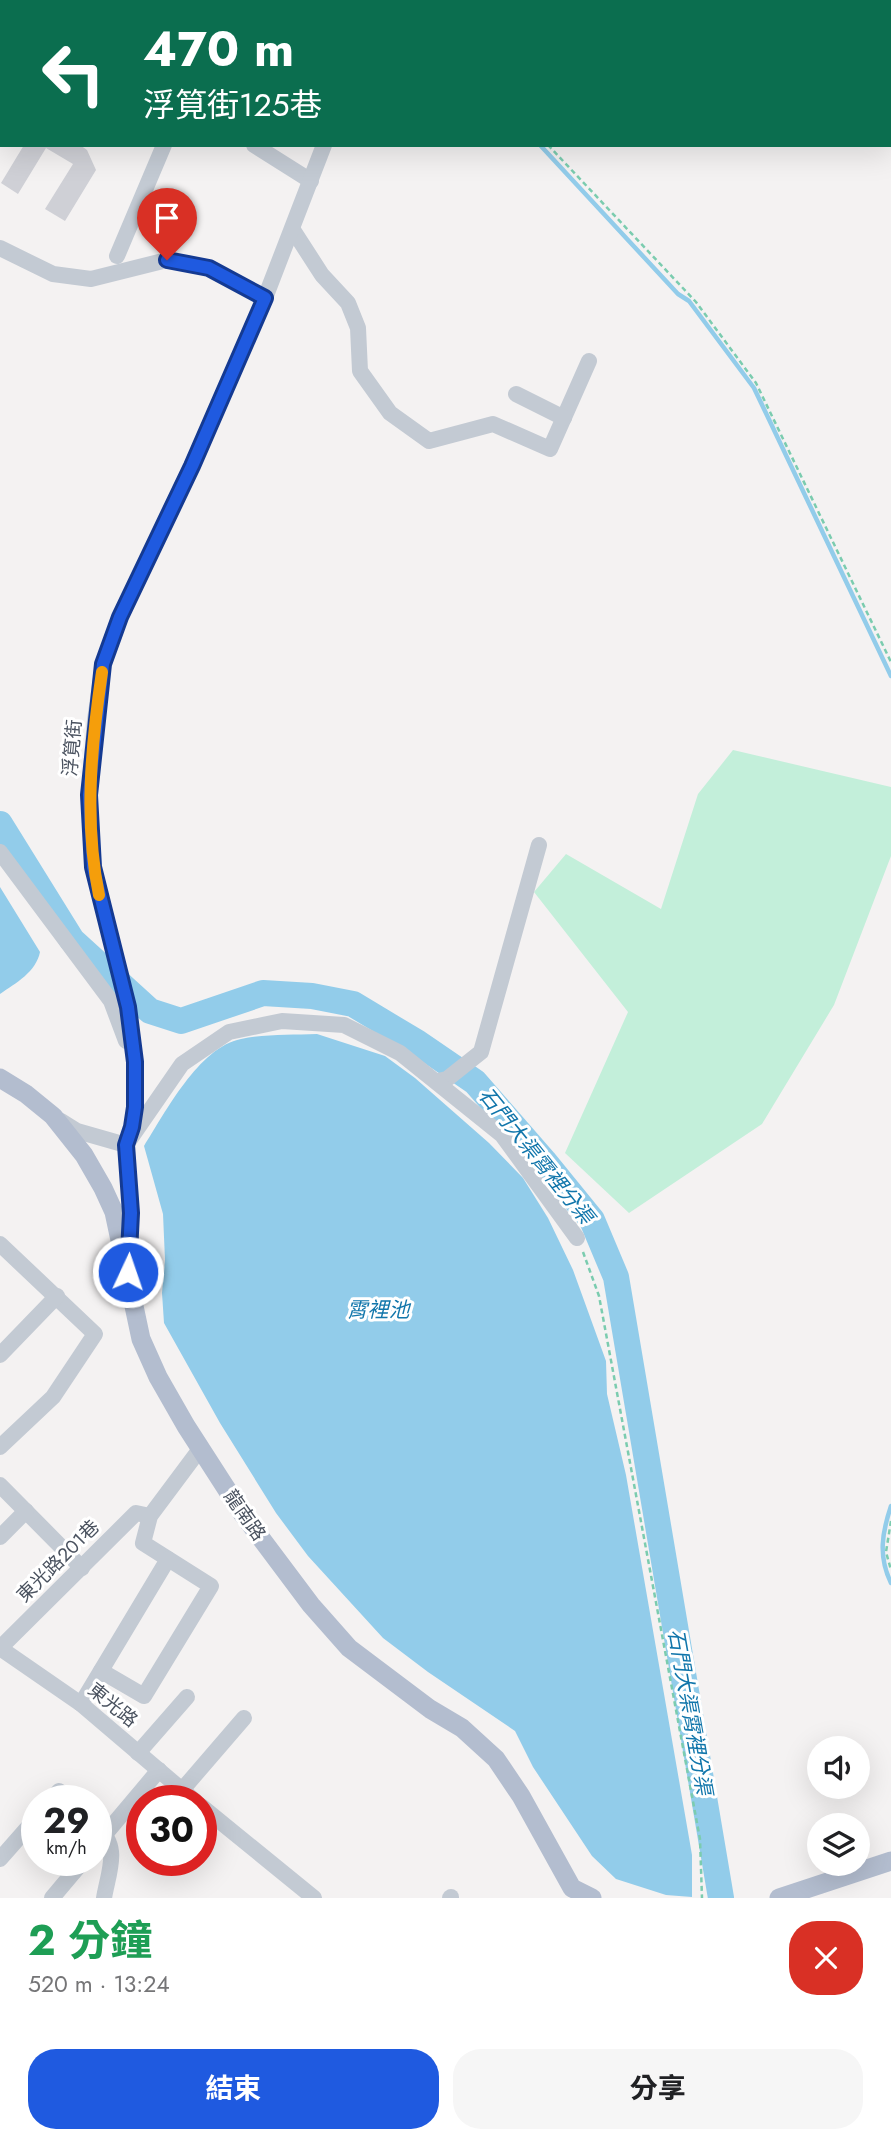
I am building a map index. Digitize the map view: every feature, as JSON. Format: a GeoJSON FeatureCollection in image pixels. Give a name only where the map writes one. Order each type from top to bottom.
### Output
{"type":"FeatureCollection","features":[{"type":"Feature","properties":{"kind":"main road","name":"龍南路"},"geometry":{"type":"LineString","coordinates":[[0,1078],[26,1094],[52,1116],[83,1155],[103,1188],[114,1212],[141,1339],[158,1377],[200,1449],[242,1513],[311,1605],[349,1648],[430,1709],[462,1728],[496,1759],[521,1796],[574,1893]]}},
{"type":"Feature","properties":{"kind":"main road"},"geometry":{"type":"LineString","coordinates":[[779,1898],[891,1861]]}},
{"type":"Feature","properties":{"kind":"main road"},"geometry":{"type":"LineString","coordinates":[[574,1893],[592,1898]]}},
{"type":"Feature","properties":{"kind":"street"},"geometry":{"type":"LineString","coordinates":[[117,256],[163,147]]}},
{"type":"Feature","properties":{"kind":"street"},"geometry":{"type":"LineString","coordinates":[[257,147],[311,181]]}},
{"type":"Feature","properties":{"kind":"street","name":"浮筧街"},"geometry":{"type":"LineString","coordinates":[[128,1272],[131,1213],[126,1145],[134,1117],[135,1062],[128,1007],[93,867],[89,795],[103,664],[120,617],[192,466],[265,298],[323,147]]}},
{"type":"Feature","properties":{"kind":"street"},"geometry":{"type":"LineString","coordinates":[[293,230],[322,275],[348,303],[358,328],[360,371],[390,413],[429,441],[493,424],[550,449],[589,360]]}},
{"type":"Feature","properties":{"kind":"street"},"geometry":{"type":"LineString","coordinates":[[0,248],[52,274],[91,279],[167,260],[199,266],[209,268],[265,298]]}},
{"type":"Feature","properties":{"kind":"street"},"geometry":{"type":"LineString","coordinates":[[516,394],[564,418]]}},
{"type":"Feature","properties":{"kind":"street"},"geometry":{"type":"LineString","coordinates":[[443,1080],[481,1052],[540,845]]}},
{"type":"Feature","properties":{"kind":"street"},"geometry":{"type":"LineString","coordinates":[[0,852],[111,1001],[135,1062]]}},
{"type":"Feature","properties":{"kind":"street"},"geometry":{"type":"LineString","coordinates":[[52,1116],[77,1131],[126,1145],[182,1064],[229,1032],[282,1021],[344,1025],[400,1053],[443,1080],[502,1135],[577,1238]]}},
{"type":"Feature","properties":{"kind":"street"},"geometry":{"type":"LineString","coordinates":[[0,1447],[52,1397],[95,1334],[57,1296],[3,1254]]}},
{"type":"Feature","properties":{"kind":"street"},"geometry":{"type":"LineString","coordinates":[[0,1355],[57,1296]]}},
{"type":"Feature","properties":{"kind":"street"},"geometry":{"type":"LineString","coordinates":[[101,1671],[144,1696],[211,1586],[143,1543],[150,1516],[200,1449]]}},
{"type":"Feature","properties":{"kind":"street"},"geometry":{"type":"LineString","coordinates":[[0,1485],[82,1568]]}},
{"type":"Feature","properties":{"kind":"street"},"geometry":{"type":"LineString","coordinates":[[0,1537],[26,1511]]}},
{"type":"Feature","properties":{"kind":"street","name":"東光路201巷"},"geometry":{"type":"LineString","coordinates":[[0,1648],[136,1513],[150,1516]]}},
{"type":"Feature","properties":{"kind":"street"},"geometry":{"type":"LineString","coordinates":[[81,1704],[168,1559]]}},
{"type":"Feature","properties":{"kind":"street","name":"東光路"},"geometry":{"type":"LineString","coordinates":[[0,1648],[81,1704],[177,1785]]}},
{"type":"Feature","properties":{"kind":"street"},"geometry":{"type":"LineString","coordinates":[[138,1753],[187,1697]]}},
{"type":"Feature","properties":{"kind":"street"},"geometry":{"type":"LineString","coordinates":[[196,1785],[244,1718]]}},
{"type":"Feature","properties":{"kind":"street"},"geometry":{"type":"LineString","coordinates":[[112,1820],[159,1770]]}},
{"type":"Feature","properties":{"kind":"street"},"geometry":{"type":"LineString","coordinates":[[217,1819],[314,1898]]}},
{"type":"Feature","properties":{"kind":"street"},"geometry":{"type":"LineString","coordinates":[[0,1859],[21,1835]]}},
{"type":"Feature","properties":{"kind":"street"},"geometry":{"type":"LineString","coordinates":[[52,1898],[71,1876]]}},
{"type":"Feature","properties":{"kind":"street"},"geometry":{"type":"LineString","coordinates":[[104,1898],[108,1876]]}},
{"type":"Feature","properties":{"kind":"path"},"geometry":{"type":"LineString","coordinates":[[550,147],[696,302],[757,383],[891,662]]}},
{"type":"Feature","properties":{"kind":"path"},"geometry":{"type":"LineString","coordinates":[[577,1238],[602,1309],[700,1839],[702,1898]]}},
{"type":"Feature","properties":{"kind":"path"},"geometry":{"type":"LineString","coordinates":[[891,1521],[886,1552],[891,1570]]}},
{"type":"Feature","properties":{"kind":"green space"},"geometry":{"type":"Polygon","coordinates":[[[733,750],[891,787],[891,856],[834,1005],[762,1124],[629,1213],[565,1153],[628,1012],[534,892],[566,854],[661,909],[698,794],[733,750]]]}},
{"type":"Feature","properties":{"kind":"water"},"geometry":{"type":"Polygon","coordinates":[[[0,887],[40,952],[30,971],[0,994],[0,887]]]}},
{"type":"Feature","properties":{"kind":"water","name":"霄裡池"},"geometry":{"type":"Polygon","coordinates":[[[317,1034],[385,1056],[415,1078],[489,1143],[523,1178],[548,1218],[573,1270],[606,1361],[607,1394],[626,1475],[692,1855],[692,1897],[666,1895],[616,1879],[592,1856],[533,1767],[515,1731],[383,1638],[308,1556],[276,1513],[220,1423],[164,1323],[163,1214],[144,1146],[185,1083],[211,1054],[241,1039],[317,1034]]]}},
{"type":"Feature","properties":{"kind":"building"},"geometry":{"type":"Polygon","coordinates":[[[23,147],[83,147],[87,150],[96,170],[65,221],[45,209],[73,164],[46,148],[18,194],[1,183],[23,147]]]}},
{"type":"Feature","properties":{"kind":"waterway"},"geometry":{"type":"LineString","coordinates":[[542,147],[678,294],[689,301],[754,388],[891,676]]}},
{"type":"Feature","properties":{"kind":"waterway","name":"石門大渠霄裡分渠"},"geometry":{"type":"LineString","coordinates":[[0,824],[72,940],[150,1011],[181,1021],[263,993],[312,996],[353,1004],[418,1043],[475,1082],[592,1220],[616,1277],[721,1898]]}},
{"type":"Feature","properties":{"kind":"waterway"},"geometry":{"type":"LineString","coordinates":[[891,1506],[883,1544],[884,1563],[891,1583]]}},
{"type":"Feature","properties":{"kind":"slow traffic"},"geometry":{"type":"LineString","coordinates":[[99,895],[93,867],[89,795],[102,672]]}},
{"type":"Feature","properties":{"kind":"route"},"geometry":{"type":"LineString","coordinates":[[128,1272],[131,1213],[126,1145],[135,1107],[135,1062],[128,1007],[93,867],[89,795],[95,720],[103,664],[120,617],[192,466],[265,298],[209,268],[167,260]]}}]}
